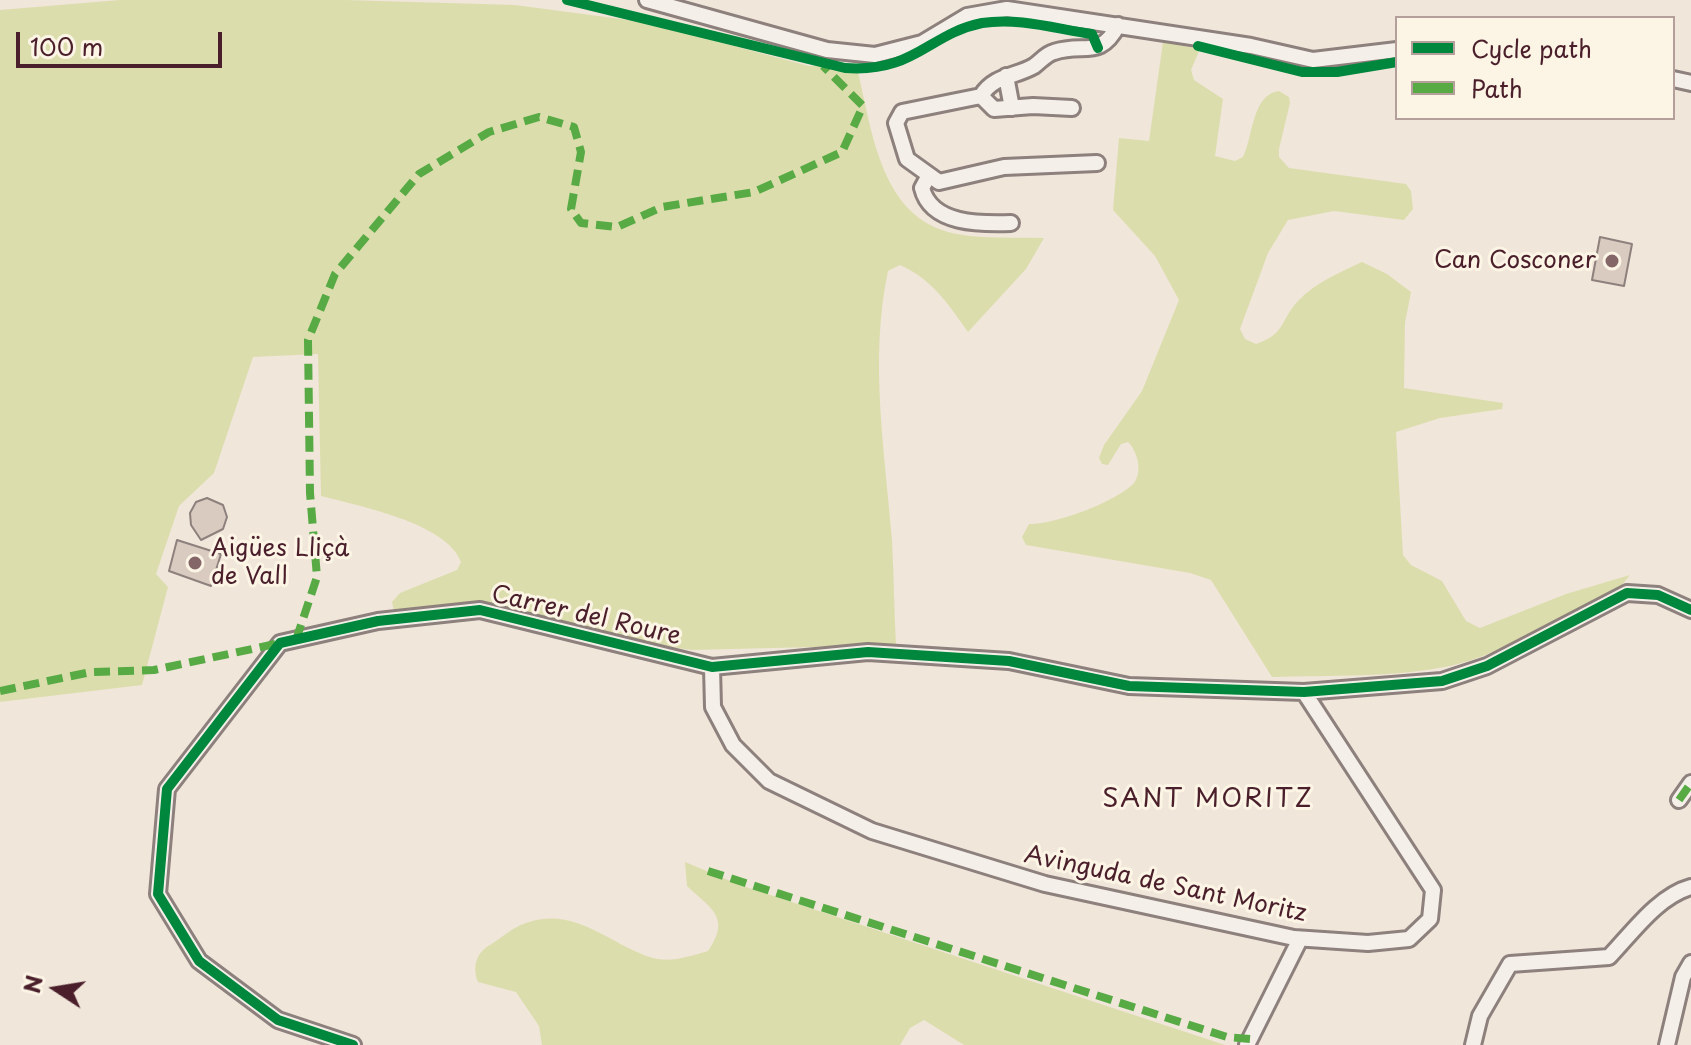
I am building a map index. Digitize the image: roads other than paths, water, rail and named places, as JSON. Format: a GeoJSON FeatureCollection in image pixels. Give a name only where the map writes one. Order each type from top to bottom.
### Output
{"type":"FeatureCollection","features":[{"type":"Feature","properties":{"kind":"street"},"geometry":{"type":"LineString","coordinates":[[647,0],[827,50],[875,55],[922,43],[967,16],[1007,9],[1251,46],[1313,60],[1395,50]]}},
{"type":"Feature","properties":{"kind":"street"},"geometry":{"type":"LineString","coordinates":[[1097,163],[1004,167],[947,183],[928,177],[907,159],[900,147],[896,123],[898,114],[981,96],[987,86],[1030,68],[1055,51],[1098,48],[1110,40],[1118,25]]}},
{"type":"Feature","properties":{"kind":"street"},"geometry":{"type":"LineString","coordinates":[[1006,76],[1012,108]]}},
{"type":"Feature","properties":{"kind":"street"},"geometry":{"type":"LineString","coordinates":[[981,96],[994,109],[1072,108]]}},
{"type":"Feature","properties":{"kind":"street"},"geometry":{"type":"LineString","coordinates":[[928,177],[922,188],[924,195],[947,216],[984,223],[1011,223]]}},
{"type":"Feature","properties":{"kind":"street","name":"Carrer del Roure"},"geometry":{"type":"LineString","coordinates":[[353,1045],[278,1020],[199,961],[158,894],[167,789],[280,643],[378,621],[480,610],[712,667],[868,652],[1009,661],[1129,686],[1304,692],[1442,681],[1487,666],[1627,593],[1658,595],[1691,610]]}},
{"type":"Feature","properties":{"kind":"street","name":"Avinguda de Sant Moritz"},"geometry":{"type":"LineString","coordinates":[[712,667],[713,707],[733,745],[769,781],[872,831],[1045,884],[1300,939],[1368,943],[1409,939],[1430,919],[1433,890],[1304,692]]}},
{"type":"Feature","properties":{"kind":"street"},"geometry":{"type":"LineString","coordinates":[[1679,800],[1691,783]]}},
{"type":"Feature","properties":{"kind":"street"},"geometry":{"type":"LineString","coordinates":[[1473,1045],[1480,1016],[1510,964],[1609,957],[1655,910],[1679,890],[1691,887]]}},
{"type":"Feature","properties":{"kind":"street"},"geometry":{"type":"LineString","coordinates":[[1247,1045],[1300,939]]}},
{"type":"Feature","properties":{"kind":"street"},"geometry":{"type":"LineString","coordinates":[[1667,1045],[1683,977],[1691,963]]}},
{"type":"Feature","properties":{"kind":"street"},"geometry":{"type":"LineString","coordinates":[[1480,1016],[1484,1045]]}},
{"type":"Feature","properties":{"kind":"place","name":"Can Cosconer"},"geometry":{"type":"Point","coordinates":[1612,261]}},
{"type":"Feature","properties":{"kind":"place","name":"Aigües Lliçà de Vall"},"geometry":{"type":"Point","coordinates":[195,563]}},
{"type":"Feature","properties":{"kind":"district","name":"SANT MORITZ"},"geometry":{"type":"Point","coordinates":[1208,800]}}]}
